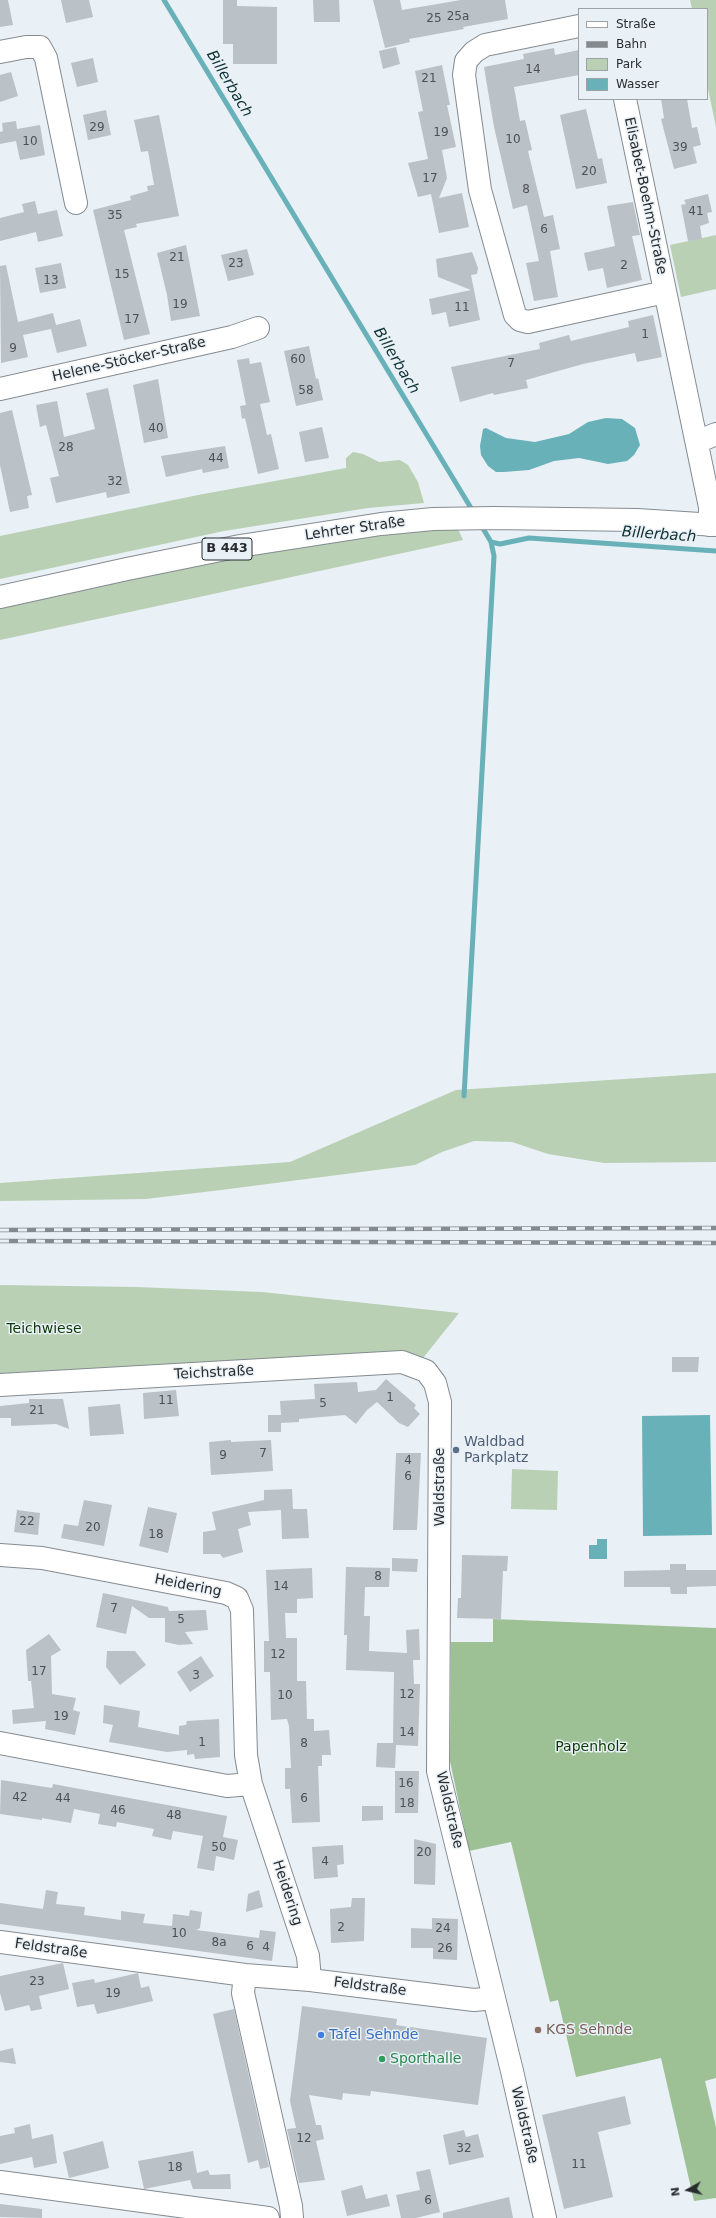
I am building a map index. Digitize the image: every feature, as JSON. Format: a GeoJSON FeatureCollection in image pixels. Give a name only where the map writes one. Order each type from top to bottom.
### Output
{"type":"FeatureCollection","features":[{"type":"Feature","properties":{"kind":"street","name":"Elisabet-Boehm-Straße"},"geometry":{"type":"LineString","coordinates":[[578,26],[485,45],[474,52],[466,61],[464,75],[480,190],[515,315],[520,320],[528,322],[665,292]]}},
{"type":"Feature","properties":{"kind":"street"},"geometry":{"type":"LineString","coordinates":[[0,52],[26,47],[40,47],[46,58],[76,204]]}},
{"type":"Feature","properties":{"kind":"street","name":"Elisabet-Boehm-Straße"},"geometry":{"type":"LineString","coordinates":[[625,100],[665,292],[706,438],[710,507],[713,525]]}},
{"type":"Feature","properties":{"kind":"street","name":"Helene-Stöcker-Straße"},"geometry":{"type":"LineString","coordinates":[[0,389],[232,337],[258,328]]}},
{"type":"Feature","properties":{"kind":"street","name":"Lehrter Straße"},"geometry":{"type":"LineString","coordinates":[[0,597],[240,546],[381,524],[456,518],[494,518],[638,520],[713,525]]}},
{"type":"Feature","properties":{"kind":"street","name":"Teichstraße"},"geometry":{"type":"LineString","coordinates":[[0,1385],[402,1362],[426,1371]]}},
{"type":"Feature","properties":{"kind":"street","name":"Waldstraße"},"geometry":{"type":"LineString","coordinates":[[426,1371],[435,1383],[440,1402],[438,1771],[494,1998],[545,2218]]}},
{"type":"Feature","properties":{"kind":"street","name":"Heidering"},"geometry":{"type":"LineString","coordinates":[[0,1555],[42,1558],[226,1593],[238,1598],[242,1610],[246,1755],[251,1784],[308,1956],[310,1980]]}},
{"type":"Feature","properties":{"kind":"street"},"geometry":{"type":"LineString","coordinates":[[0,1743],[227,1786],[251,1784]]}},
{"type":"Feature","properties":{"kind":"street","name":"Feldstraße"},"geometry":{"type":"LineString","coordinates":[[0,1942],[245,1975],[310,1980],[474,2000],[494,1998]]}},
{"type":"Feature","properties":{"kind":"street"},"geometry":{"type":"LineString","coordinates":[[245,1975],[244,1993],[291,2206],[292,2218]]}},
{"type":"Feature","properties":{"kind":"street"},"geometry":{"type":"LineString","coordinates":[[0,2182],[268,2218]]}},
{"type":"Feature","properties":{"kind":"green space"},"geometry":{"type":"Polygon","coordinates":[[[690,0],[716,0],[716,127],[708,89],[708,8],[692,8],[690,0]]]}},
{"type":"Feature","properties":{"kind":"green space"},"geometry":{"type":"Polygon","coordinates":[[[716,235],[716,289],[681,297],[670,245],[716,235]]]}},
{"type":"Feature","properties":{"kind":"green space"},"geometry":{"type":"Polygon","coordinates":[[[353,452],[363,454],[379,462],[400,460],[408,465],[418,482],[424,503],[368,508],[224,531],[0,579],[0,536],[198,495],[346,468],[346,458],[353,452]]]}},
{"type":"Feature","properties":{"kind":"green space"},"geometry":{"type":"Polygon","coordinates":[[[457,527],[463,540],[0,640],[0,606],[127,577],[365,534],[457,527]]]}},
{"type":"Feature","properties":{"kind":"green space"},"geometry":{"type":"Polygon","coordinates":[[[716,1073],[716,1162],[604,1163],[548,1154],[512,1142],[474,1141],[442,1152],[415,1165],[221,1190],[146,1199],[0,1201],[0,1183],[290,1162],[456,1090],[716,1073]]]}},
{"type":"Feature","properties":{"kind":"green space","name":"Teichwiese"},"geometry":{"type":"Polygon","coordinates":[[[0,1285],[136,1287],[262,1292],[459,1313],[423,1358],[400,1351],[0,1376],[0,1285]]]}},
{"type":"Feature","properties":{"kind":"green space"},"geometry":{"type":"Polygon","coordinates":[[[512,1469],[558,1471],[557,1510],[511,1509],[512,1469]]]}},
{"type":"Feature","properties":{"kind":"green space","name":"Papenholz"},"geometry":{"type":"Polygon","coordinates":[[[493,1619],[716,1628],[716,2078],[705,2081],[716,2127],[716,2198],[694,2201],[661,2058],[576,2077],[558,2000],[550,2002],[511,1842],[469,1851],[450,1761],[451,1642],[493,1642],[493,1619]]]}},
{"type":"Feature","properties":{"kind":"water"},"geometry":{"type":"Polygon","coordinates":[[[606,418],[622,419],[635,428],[640,445],[634,455],[627,461],[608,464],[579,458],[554,461],[529,470],[496,472],[488,466],[481,455],[480,446],[483,429],[486,428],[506,438],[535,442],[569,434],[588,422],[606,418]]]}},
{"type":"Feature","properties":{"kind":"water"},"geometry":{"type":"Polygon","coordinates":[[[710,1415],[712,1535],[643,1536],[642,1416],[710,1415]]]}},
{"type":"Feature","properties":{"kind":"water"},"geometry":{"type":"Polygon","coordinates":[[[597,1539],[607,1539],[607,1559],[589,1559],[589,1545],[597,1545],[597,1539]]]}},
{"type":"Feature","properties":{"kind":"building"},"geometry":{"type":"Polygon","coordinates":[[[0,0],[8,0],[13,25],[0,27],[0,0]]]}},
{"type":"Feature","properties":{"kind":"building"},"geometry":{"type":"Polygon","coordinates":[[[61,0],[89,0],[93,17],[66,23],[61,0]]]}},
{"type":"Feature","properties":{"kind":"building"},"geometry":{"type":"Polygon","coordinates":[[[223,0],[237,0],[237,6],[277,7],[277,64],[233,64],[233,44],[223,44],[223,0]]]}},
{"type":"Feature","properties":{"kind":"building"},"geometry":{"type":"Polygon","coordinates":[[[313,0],[339,0],[340,22],[314,22],[313,0]]]}},
{"type":"Feature","properties":{"kind":"building"},"geometry":{"type":"Polygon","coordinates":[[[373,0],[400,0],[402,10],[461,0],[505,0],[508,19],[409,39],[410,42],[385,48],[373,0]]]}},
{"type":"Feature","properties":{"kind":"building"},"geometry":{"type":"Polygon","coordinates":[[[396,47],[400,64],[383,69],[379,51],[396,47]]]}},
{"type":"Feature","properties":{"kind":"building"},"geometry":{"type":"Polygon","coordinates":[[[554,48],[555,55],[578,50],[578,75],[514,87],[520,121],[525,120],[532,150],[528,151],[544,217],[553,215],[560,249],[550,251],[558,297],[534,301],[526,263],[539,261],[527,205],[513,209],[494,127],[484,67],[524,59],[523,54],[554,48]]]}},
{"type":"Feature","properties":{"kind":"building"},"geometry":{"type":"Polygon","coordinates":[[[93,58],[98,82],[77,87],[71,63],[93,58]]]}},
{"type":"Feature","properties":{"kind":"building"},"geometry":{"type":"Polygon","coordinates":[[[442,65],[450,105],[447,105],[456,147],[442,150],[447,178],[439,198],[462,193],[469,227],[439,233],[431,194],[418,197],[408,163],[428,159],[418,112],[423,111],[415,71],[442,65]]]}},
{"type":"Feature","properties":{"kind":"building"},"geometry":{"type":"Polygon","coordinates":[[[11,72],[18,96],[0,102],[0,75],[11,72]]]}},
{"type":"Feature","properties":{"kind":"building"},"geometry":{"type":"Polygon","coordinates":[[[661,100],[687,100],[692,128],[697,127],[701,145],[693,147],[697,163],[674,169],[661,119],[664,118],[661,100]]]}},
{"type":"Feature","properties":{"kind":"building"},"geometry":{"type":"Polygon","coordinates":[[[586,109],[598,159],[602,158],[607,183],[576,189],[560,115],[586,109]]]}},
{"type":"Feature","properties":{"kind":"building"},"geometry":{"type":"Polygon","coordinates":[[[106,110],[111,135],[88,140],[83,115],[106,110]]]}},
{"type":"Feature","properties":{"kind":"building"},"geometry":{"type":"Polygon","coordinates":[[[159,115],[179,216],[136,224],[137,227],[124,230],[150,334],[124,340],[93,210],[131,200],[130,196],[148,191],[147,186],[154,185],[148,151],[141,152],[134,120],[159,115]]]}},
{"type":"Feature","properties":{"kind":"building"},"geometry":{"type":"Polygon","coordinates":[[[16,121],[17,129],[40,125],[45,155],[20,160],[16,141],[0,144],[0,132],[3,131],[2,123],[16,121]]]}},
{"type":"Feature","properties":{"kind":"building"},"geometry":{"type":"Polygon","coordinates":[[[708,194],[712,212],[707,213],[709,223],[700,226],[702,239],[688,241],[681,205],[686,204],[684,200],[708,194]]]}},
{"type":"Feature","properties":{"kind":"building"},"geometry":{"type":"Polygon","coordinates":[[[35,201],[38,214],[57,210],[63,236],[38,242],[36,232],[0,241],[0,218],[24,212],[22,204],[35,201]]]}},
{"type":"Feature","properties":{"kind":"building"},"geometry":{"type":"Polygon","coordinates":[[[633,202],[640,235],[632,236],[642,280],[607,288],[603,268],[588,271],[584,253],[615,246],[607,206],[633,202]]]}},
{"type":"Feature","properties":{"kind":"building"},"geometry":{"type":"Polygon","coordinates":[[[186,245],[200,316],[171,321],[167,295],[157,253],[186,245]]]}},
{"type":"Feature","properties":{"kind":"building"},"geometry":{"type":"Polygon","coordinates":[[[247,249],[254,275],[228,281],[221,255],[247,249]]]}},
{"type":"Feature","properties":{"kind":"building"},"geometry":{"type":"Polygon","coordinates":[[[472,252],[478,268],[477,274],[471,275],[480,320],[449,327],[446,312],[432,315],[429,299],[471,290],[438,277],[436,259],[472,252]]]}},
{"type":"Feature","properties":{"kind":"building"},"geometry":{"type":"Polygon","coordinates":[[[61,263],[66,288],[40,293],[35,268],[61,263]]]}},
{"type":"Feature","properties":{"kind":"building"},"geometry":{"type":"Polygon","coordinates":[[[6,265],[18,322],[53,313],[56,325],[80,319],[87,346],[57,353],[51,329],[23,335],[28,357],[1,363],[0,266],[6,265]]]}},
{"type":"Feature","properties":{"kind":"building"},"geometry":{"type":"Polygon","coordinates":[[[653,315],[662,357],[637,362],[635,353],[583,364],[526,380],[528,388],[494,395],[493,393],[460,402],[451,367],[540,349],[539,343],[569,335],[571,341],[629,327],[628,321],[653,315]]]}},
{"type":"Feature","properties":{"kind":"building"},"geometry":{"type":"Polygon","coordinates":[[[309,346],[316,379],[318,378],[323,400],[296,406],[284,351],[309,346]]]}},
{"type":"Feature","properties":{"kind":"building"},"geometry":{"type":"Polygon","coordinates":[[[249,358],[250,364],[261,362],[270,402],[260,404],[267,435],[271,434],[279,469],[258,474],[245,418],[242,419],[240,406],[246,405],[237,360],[249,358]]]}},
{"type":"Feature","properties":{"kind":"building"},"geometry":{"type":"Polygon","coordinates":[[[158,379],[168,438],[144,443],[133,385],[158,379]]]}},
{"type":"Feature","properties":{"kind":"building"},"geometry":{"type":"Polygon","coordinates":[[[108,388],[130,493],[107,498],[106,492],[56,503],[50,478],[59,476],[46,425],[40,427],[36,405],[57,401],[64,437],[95,429],[86,393],[108,388]]]}},
{"type":"Feature","properties":{"kind":"building"},"geometry":{"type":"Polygon","coordinates":[[[12,410],[32,495],[27,496],[29,508],[10,512],[0,465],[0,413],[12,410]]]}},
{"type":"Feature","properties":{"kind":"building"},"geometry":{"type":"Polygon","coordinates":[[[322,427],[329,458],[305,462],[299,432],[322,427]]]}},
{"type":"Feature","properties":{"kind":"building"},"geometry":{"type":"Polygon","coordinates":[[[225,446],[229,468],[203,473],[202,469],[166,477],[161,456],[225,446]]]}},
{"type":"Feature","properties":{"kind":"building"},"geometry":{"type":"Polygon","coordinates":[[[672,1357],[699,1357],[698,1372],[672,1372],[672,1357]]]}},
{"type":"Feature","properties":{"kind":"building"},"geometry":{"type":"Polygon","coordinates":[[[386,1379],[416,1405],[414,1408],[420,1414],[408,1427],[399,1423],[377,1402],[367,1410],[356,1424],[345,1415],[299,1419],[299,1422],[281,1423],[281,1432],[268,1432],[268,1415],[281,1415],[280,1401],[315,1399],[314,1384],[357,1382],[358,1392],[376,1390],[386,1379]]]}},
{"type":"Feature","properties":{"kind":"building"},"geometry":{"type":"Polygon","coordinates":[[[176,1390],[179,1416],[144,1419],[143,1393],[176,1390]]]}},
{"type":"Feature","properties":{"kind":"building"},"geometry":{"type":"Polygon","coordinates":[[[29,1399],[63,1399],[69,1429],[56,1424],[11,1426],[11,1418],[0,1418],[0,1406],[29,1403],[29,1399]]]}},
{"type":"Feature","properties":{"kind":"building"},"geometry":{"type":"Polygon","coordinates":[[[120,1404],[124,1434],[90,1436],[88,1407],[120,1404]]]}},
{"type":"Feature","properties":{"kind":"building"},"geometry":{"type":"Polygon","coordinates":[[[231,1440],[231,1442],[271,1440],[273,1471],[211,1475],[209,1442],[231,1440]]]}},
{"type":"Feature","properties":{"kind":"building"},"geometry":{"type":"Polygon","coordinates":[[[396,1453],[421,1453],[417,1530],[393,1530],[396,1453]]]}},
{"type":"Feature","properties":{"kind":"building"},"geometry":{"type":"Polygon","coordinates":[[[292,1489],[293,1509],[307,1509],[309,1538],[282,1539],[281,1510],[248,1512],[251,1525],[238,1529],[243,1552],[223,1558],[220,1554],[203,1554],[203,1532],[216,1530],[212,1512],[264,1500],[264,1490],[292,1489]]]}},
{"type":"Feature","properties":{"kind":"building"},"geometry":{"type":"Polygon","coordinates":[[[84,1500],[112,1505],[104,1546],[61,1538],[64,1524],[78,1526],[84,1500]]]}},
{"type":"Feature","properties":{"kind":"building"},"geometry":{"type":"Polygon","coordinates":[[[148,1507],[177,1513],[168,1553],[139,1546],[148,1507]]]}},
{"type":"Feature","properties":{"kind":"building"},"geometry":{"type":"Polygon","coordinates":[[[17,1510],[40,1513],[38,1535],[14,1532],[17,1510]]]}},
{"type":"Feature","properties":{"kind":"building"},"geometry":{"type":"Polygon","coordinates":[[[462,1555],[508,1556],[507,1571],[503,1571],[501,1619],[457,1618],[458,1598],[461,1598],[462,1555]]]}},
{"type":"Feature","properties":{"kind":"building"},"geometry":{"type":"Polygon","coordinates":[[[392,1558],[418,1559],[417,1572],[392,1571],[392,1558]]]}},
{"type":"Feature","properties":{"kind":"building"},"geometry":{"type":"Polygon","coordinates":[[[670,1564],[686,1564],[686,1570],[716,1570],[716,1586],[687,1587],[687,1594],[671,1594],[670,1587],[624,1587],[624,1571],[670,1570],[670,1564]]]}},
{"type":"Feature","properties":{"kind":"building"},"geometry":{"type":"Polygon","coordinates":[[[346,1567],[390,1568],[389,1587],[365,1587],[364,1616],[370,1616],[369,1651],[407,1653],[406,1630],[419,1629],[420,1660],[413,1660],[414,1684],[420,1684],[418,1746],[396,1745],[395,1768],[376,1767],[377,1743],[393,1743],[394,1672],[346,1670],[347,1635],[344,1635],[346,1567]]]}},
{"type":"Feature","properties":{"kind":"building"},"geometry":{"type":"Polygon","coordinates":[[[312,1568],[313,1598],[297,1599],[297,1613],[285,1613],[286,1638],[297,1638],[297,1681],[306,1681],[307,1719],[314,1719],[314,1731],[329,1730],[331,1755],[322,1755],[322,1766],[318,1766],[320,1822],[292,1823],[290,1789],[285,1789],[285,1768],[291,1768],[289,1726],[287,1719],[271,1720],[270,1672],[264,1672],[264,1641],[269,1641],[266,1570],[312,1568]]]}},
{"type":"Feature","properties":{"kind":"building"},"geometry":{"type":"Polygon","coordinates":[[[103,1593],[168,1607],[169,1611],[206,1610],[208,1630],[185,1632],[193,1644],[179,1645],[165,1642],[165,1618],[149,1618],[132,1606],[126,1634],[96,1627],[103,1593]]]}},
{"type":"Feature","properties":{"kind":"building"},"geometry":{"type":"Polygon","coordinates":[[[49,1634],[61,1650],[51,1656],[52,1694],[76,1698],[73,1710],[80,1712],[75,1735],[45,1729],[46,1721],[13,1724],[12,1710],[34,1708],[31,1681],[28,1681],[26,1650],[49,1634]]]}},
{"type":"Feature","properties":{"kind":"building"},"geometry":{"type":"Polygon","coordinates":[[[107,1651],[135,1651],[146,1665],[120,1685],[106,1667],[107,1651]]]}},
{"type":"Feature","properties":{"kind":"building"},"geometry":{"type":"Polygon","coordinates":[[[201,1656],[214,1676],[190,1692],[177,1672],[201,1656]]]}},
{"type":"Feature","properties":{"kind":"building"},"geometry":{"type":"Polygon","coordinates":[[[104,1705],[140,1711],[138,1727],[179,1735],[179,1726],[186,1725],[187,1721],[219,1719],[220,1757],[195,1759],[194,1754],[187,1755],[187,1750],[167,1752],[109,1742],[113,1725],[103,1723],[104,1705]]]}},
{"type":"Feature","properties":{"kind":"building"},"geometry":{"type":"Polygon","coordinates":[[[395,1771],[419,1771],[418,1813],[395,1813],[395,1771]]]}},
{"type":"Feature","properties":{"kind":"building"},"geometry":{"type":"Polygon","coordinates":[[[1,1780],[52,1788],[53,1784],[227,1816],[223,1837],[238,1840],[234,1860],[216,1856],[214,1871],[197,1868],[203,1836],[173,1831],[171,1840],[152,1836],[154,1829],[117,1822],[116,1827],[98,1824],[100,1814],[74,1809],[71,1823],[42,1818],[42,1820],[0,1814],[1,1780]]]}},
{"type":"Feature","properties":{"kind":"building"},"geometry":{"type":"Polygon","coordinates":[[[362,1806],[383,1806],[383,1820],[362,1821],[362,1806]]]}},
{"type":"Feature","properties":{"kind":"building"},"geometry":{"type":"Polygon","coordinates":[[[414,1839],[436,1844],[435,1885],[414,1884],[414,1839]]]}},
{"type":"Feature","properties":{"kind":"building"},"geometry":{"type":"Polygon","coordinates":[[[343,1845],[344,1864],[337,1865],[338,1877],[314,1879],[312,1847],[343,1845]]]}},
{"type":"Feature","properties":{"kind":"building"},"geometry":{"type":"Polygon","coordinates":[[[46,1890],[58,1892],[56,1904],[85,1907],[84,1915],[121,1920],[121,1911],[145,1914],[143,1923],[172,1926],[173,1914],[189,1916],[190,1910],[202,1912],[200,1928],[196,1930],[259,1938],[260,1930],[276,1932],[272,1961],[0,1924],[0,1903],[43,1909],[46,1890]]]}},
{"type":"Feature","properties":{"kind":"building"},"geometry":{"type":"Polygon","coordinates":[[[259,1890],[263,1907],[246,1912],[248,1894],[259,1890]]]}},
{"type":"Feature","properties":{"kind":"building"},"geometry":{"type":"Polygon","coordinates":[[[352,1898],[365,1898],[364,1941],[331,1943],[330,1909],[351,1907],[352,1898]]]}},
{"type":"Feature","properties":{"kind":"building"},"geometry":{"type":"Polygon","coordinates":[[[432,1918],[458,1919],[457,1960],[433,1959],[433,1948],[411,1948],[411,1928],[432,1929],[432,1918]]]}},
{"type":"Feature","properties":{"kind":"building"},"geometry":{"type":"Polygon","coordinates":[[[63,1963],[69,1989],[39,1996],[42,2009],[31,2011],[29,2005],[5,2011],[0,1993],[0,1976],[63,1963]]]}},
{"type":"Feature","properties":{"kind":"building"},"geometry":{"type":"Polygon","coordinates":[[[138,1973],[141,1988],[149,1986],[153,2001],[97,2014],[94,2004],[77,2007],[72,1983],[94,1979],[95,1983],[138,1973]]]}},
{"type":"Feature","properties":{"kind":"building"},"geometry":{"type":"Polygon","coordinates":[[[302,2006],[397,2019],[396,2025],[487,2038],[478,2105],[371,2091],[370,2096],[343,2093],[342,2100],[309,2095],[316,2125],[321,2125],[324,2139],[316,2141],[325,2180],[299,2183],[287,2129],[296,2128],[290,2101],[302,2006]]]}},
{"type":"Feature","properties":{"kind":"building"},"geometry":{"type":"Polygon","coordinates":[[[234,2009],[269,2167],[260,2169],[258,2160],[248,2163],[213,2014],[234,2009]]]}},
{"type":"Feature","properties":{"kind":"building"},"geometry":{"type":"Polygon","coordinates":[[[13,2048],[16,2064],[0,2062],[0,2051],[13,2048]]]}},
{"type":"Feature","properties":{"kind":"building"},"geometry":{"type":"Polygon","coordinates":[[[625,2096],[631,2124],[598,2132],[613,2197],[564,2209],[542,2115],[625,2096]]]}},
{"type":"Feature","properties":{"kind":"building"},"geometry":{"type":"Polygon","coordinates":[[[30,2124],[32,2139],[53,2134],[57,2163],[34,2168],[32,2157],[0,2164],[0,2136],[15,2133],[14,2128],[30,2124]]]}},
{"type":"Feature","properties":{"kind":"building"},"geometry":{"type":"Polygon","coordinates":[[[464,2130],[466,2137],[478,2134],[484,2157],[449,2165],[443,2135],[464,2130]]]}},
{"type":"Feature","properties":{"kind":"building"},"geometry":{"type":"Polygon","coordinates":[[[103,2141],[109,2168],[69,2178],[63,2152],[103,2141]]]}},
{"type":"Feature","properties":{"kind":"building"},"geometry":{"type":"Polygon","coordinates":[[[193,2151],[197,2173],[208,2170],[210,2175],[230,2174],[231,2189],[193,2189],[190,2180],[144,2189],[138,2161],[193,2151]]]}},
{"type":"Feature","properties":{"kind":"building"},"geometry":{"type":"Polygon","coordinates":[[[430,2169],[440,2212],[416,2218],[401,2218],[396,2195],[420,2190],[416,2172],[430,2169]]]}},
{"type":"Feature","properties":{"kind":"building"},"geometry":{"type":"Polygon","coordinates":[[[362,2185],[366,2199],[387,2194],[390,2206],[347,2216],[341,2191],[362,2185]]]}},
{"type":"Feature","properties":{"kind":"building"},"geometry":{"type":"Polygon","coordinates":[[[509,2197],[513,2218],[443,2218],[443,2213],[509,2197]]]}},
{"type":"Feature","properties":{"kind":"building"},"geometry":{"type":"Polygon","coordinates":[[[0,2204],[42,2209],[42,2218],[0,2217],[0,2204]]]}},
{"type":"Feature","properties":{"kind":"waterway","name":"Billerbach"},"geometry":{"type":"LineString","coordinates":[[164,0],[474,513]]}},
{"type":"Feature","properties":{"kind":"waterway"},"geometry":{"type":"LineString","coordinates":[[464,1096],[494,556],[491,542],[481,525]]}},
{"type":"Feature","properties":{"kind":"waterway","name":"Billerbach"},"geometry":{"type":"LineString","coordinates":[[491,542],[500,544],[529,538],[716,551]]}},
{"type":"Feature","properties":{"kind":"railway"},"geometry":{"type":"LineString","coordinates":[[0,1230],[716,1228]]}},
{"type":"Feature","properties":{"kind":"railway"},"geometry":{"type":"LineString","coordinates":[[0,1241],[716,1243]]}},
{"type":"Feature","properties":{"kind":"place","name":"Waldbad Parkplatz"},"geometry":{"type":"Point","coordinates":[456,1450]}},
{"type":"Feature","properties":{"kind":"place","name":"KGS Sehnde"},"geometry":{"type":"Point","coordinates":[538,2030]}},
{"type":"Feature","properties":{"kind":"place","name":"Tafel Sehnde"},"geometry":{"type":"Point","coordinates":[321,2035]}},
{"type":"Feature","properties":{"kind":"place","name":"Sporthalle"},"geometry":{"type":"Point","coordinates":[382,2059]}}]}
